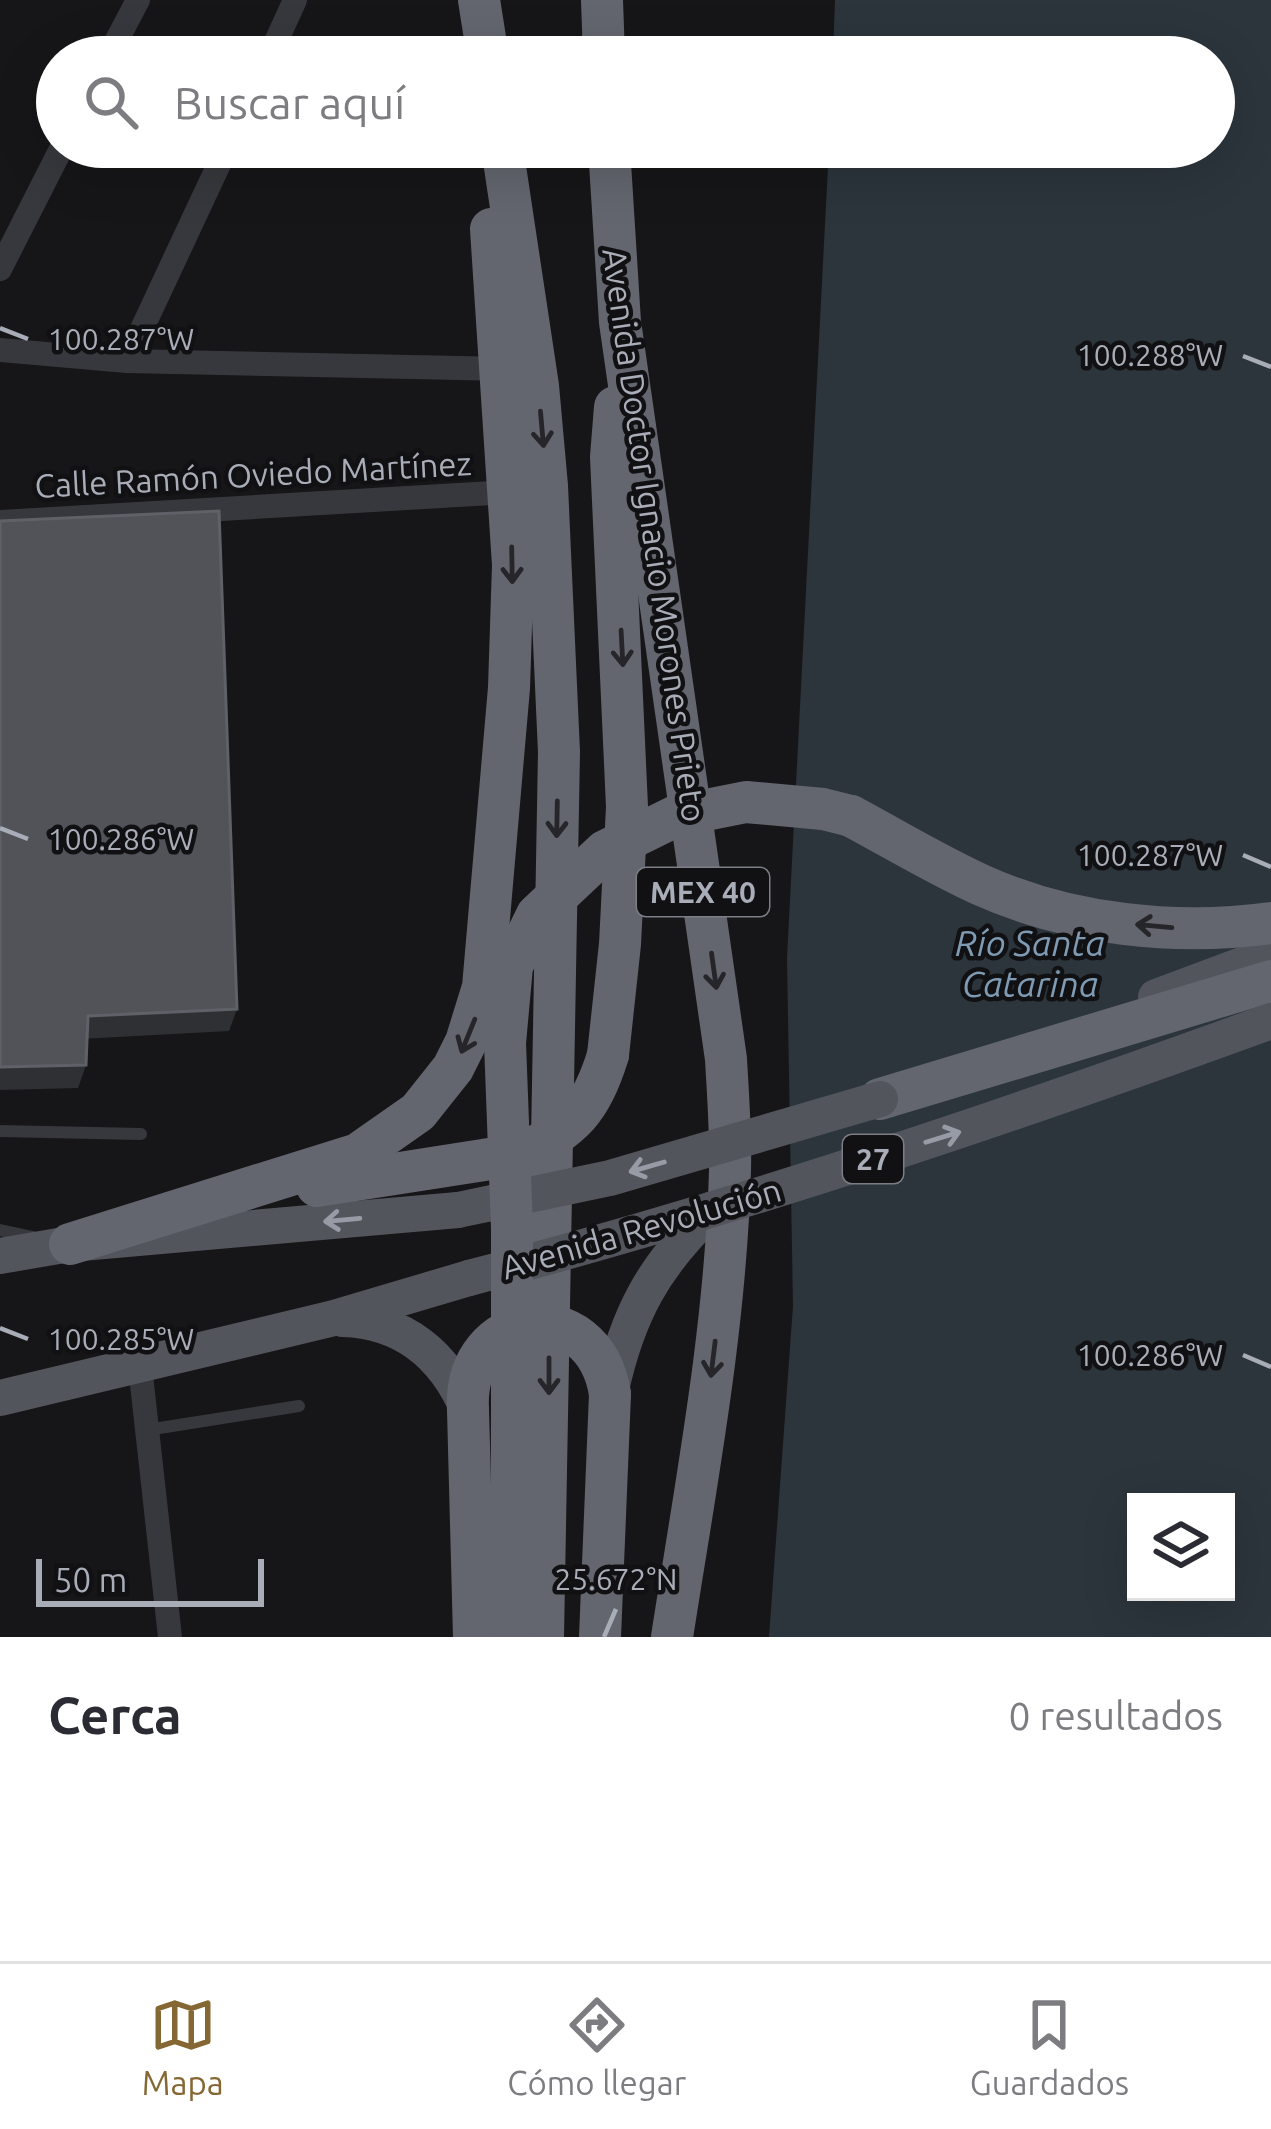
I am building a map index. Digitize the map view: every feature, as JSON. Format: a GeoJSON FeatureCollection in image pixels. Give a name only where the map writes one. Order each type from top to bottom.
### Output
{"type":"FeatureCollection","features":[{"type":"Feature","properties":{"kind":"highway"},"geometry":{"type":"LineString","coordinates":[[478,0],[484,36]]}},
{"type":"Feature","properties":{"kind":"highway"},"geometry":{"type":"LineString","coordinates":[[602,0],[603,36]]}},
{"type":"Feature","properties":{"kind":"highway"},"geometry":{"type":"LineString","coordinates":[[500,168],[489,241],[548,486],[559,752],[544,1637]]}},
{"type":"Feature","properties":{"kind":"highway","name":"Avenida Doctor Ignacio Morones Prieto"},"geometry":{"type":"LineString","coordinates":[[610,168],[620,322],[682,733],[727,1081],[730,1168],[724,1271],[672,1637]]}},
{"type":"Feature","properties":{"kind":"highway"},"geometry":{"type":"LineString","coordinates":[[250,1190],[346,1185],[523,1154],[558,1135],[580,1116],[597,1091],[608,1054],[620,944],[627,807],[611,457],[620,322]]}},
{"type":"Feature","properties":{"kind":"highway"},"geometry":{"type":"LineString","coordinates":[[70,1244],[338,1163],[396,1131],[437,1091],[466,1042],[483,987],[508,688],[513,565],[509,492],[519,369]]}},
{"type":"Feature","properties":{"kind":"highway"},"geometry":{"type":"LineString","coordinates":[[511,1637],[512,1228],[505,1043],[512,966],[537,916],[605,851],[650,827],[703,808],[746,802],[794,805],[851,816],[982,886],[1058,912],[1178,928],[1271,923]]}},
{"type":"Feature","properties":{"kind":"highway"},"geometry":{"type":"LineString","coordinates":[[880,1099],[1271,981]]}},
{"type":"Feature","properties":{"kind":"highway"},"geometry":{"type":"LineString","coordinates":[[474,1637],[471,1372],[480,1354],[511,1329],[530,1324],[569,1330],[586,1341],[598,1356],[610,1394],[602,1616]]}},
{"type":"Feature","properties":{"kind":"main road","name":"Avenida Revolución"},"geometry":{"type":"LineString","coordinates":[[0,1256],[70,1244],[458,1210],[610,1178],[880,1099],[1271,954]]}},
{"type":"Feature","properties":{"kind":"main road","name":"Avenida Revolución"},"geometry":{"type":"LineString","coordinates":[[0,1398],[334,1318],[622,1238],[1000,1120],[1271,1021]]}},
{"type":"Feature","properties":{"kind":"main road"},"geometry":{"type":"LineString","coordinates":[[610,1394],[619,1352],[645,1292],[682,1239],[713,1209]]}},
{"type":"Feature","properties":{"kind":"main road"},"geometry":{"type":"LineString","coordinates":[[334,1318],[392,1327],[417,1341],[448,1372],[468,1410]]}},
{"type":"Feature","properties":{"kind":"street"},"geometry":{"type":"LineString","coordinates":[[120,36],[138,0]]}},
{"type":"Feature","properties":{"kind":"street"},"geometry":{"type":"LineString","coordinates":[[279,36],[295,0]]}},
{"type":"Feature","properties":{"kind":"street"},"geometry":{"type":"LineString","coordinates":[[0,269],[51,168]]}},
{"type":"Feature","properties":{"kind":"street"},"geometry":{"type":"LineString","coordinates":[[127,361],[217,168]]}},
{"type":"Feature","properties":{"kind":"street"},"geometry":{"type":"LineString","coordinates":[[0,350],[127,361],[519,369]]}},
{"type":"Feature","properties":{"kind":"street","name":"Calle Ramón Oviedo Martínez"},"geometry":{"type":"LineString","coordinates":[[0,522],[509,492]]}},
{"type":"Feature","properties":{"kind":"street"},"geometry":{"type":"LineString","coordinates":[[140,1366],[170,1637]]}},
{"type":"Feature","properties":{"kind":"lane"},"geometry":{"type":"LineString","coordinates":[[0,1131],[141,1134]]}},
{"type":"Feature","properties":{"kind":"lane"},"geometry":{"type":"LineString","coordinates":[[0,1230],[70,1244]]}},
{"type":"Feature","properties":{"kind":"lane"},"geometry":{"type":"LineString","coordinates":[[147,1430],[299,1406]]}},
{"type":"Feature","properties":{"kind":"water","name":"Río Santa Catarina"},"geometry":{"type":"Polygon","coordinates":[[[835,0],[1271,0],[1271,1637],[769,1637],[793,1306],[787,958],[828,168],[1235,168],[1235,36],[834,36],[835,0]]]}},
{"type":"Feature","properties":{"kind":"building"},"geometry":{"type":"Polygon","coordinates":[[[219,511],[237,1009],[88,1016],[86,1065],[0,1067],[0,521],[219,511]]]}}]}
